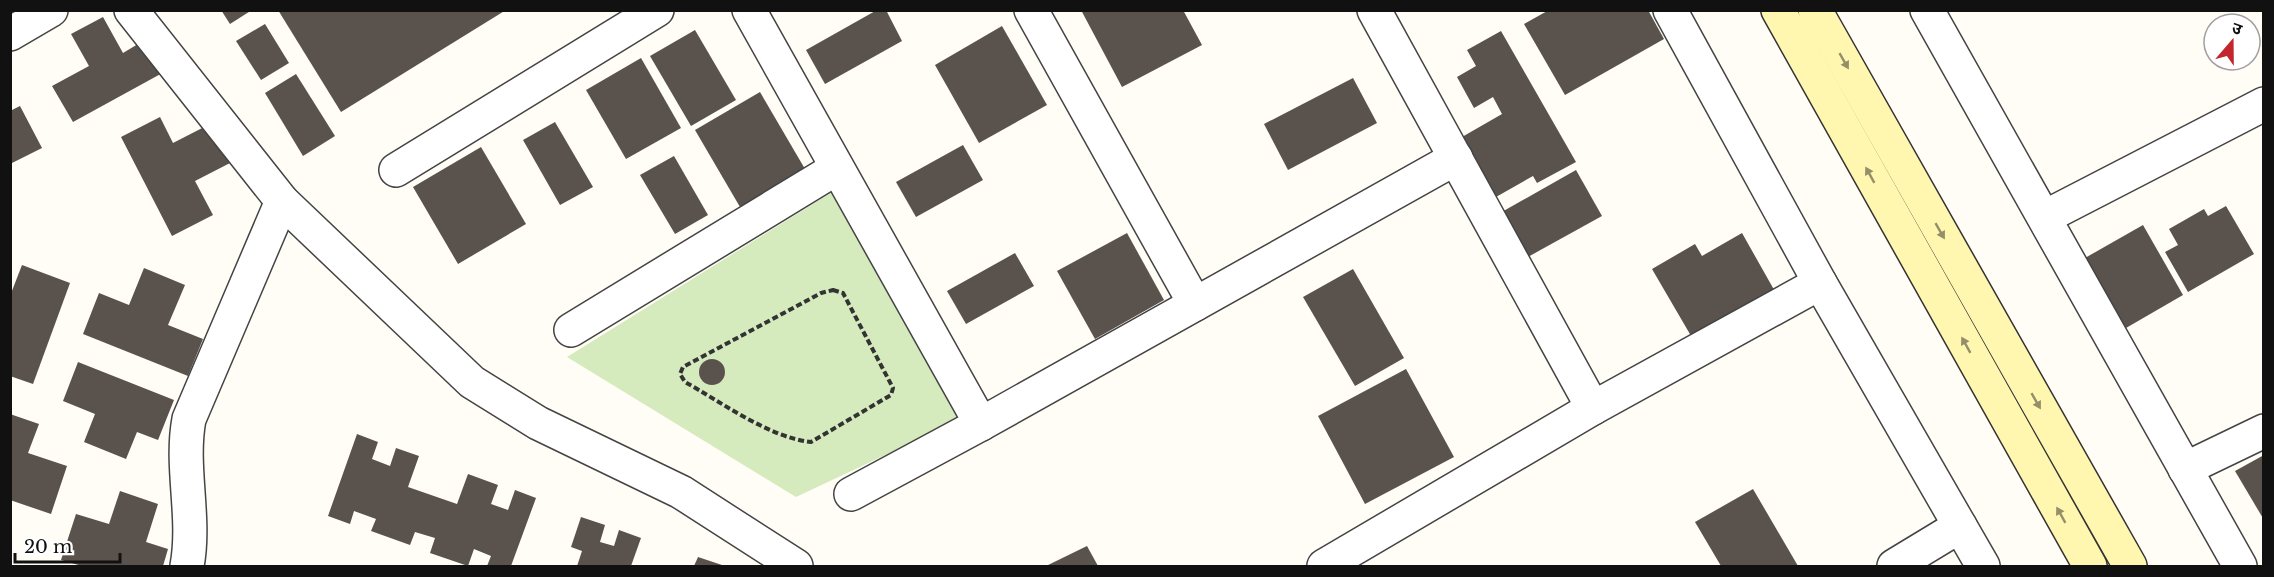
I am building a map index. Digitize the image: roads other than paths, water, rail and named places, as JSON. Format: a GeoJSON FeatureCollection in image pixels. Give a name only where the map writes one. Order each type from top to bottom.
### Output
{"type":"FeatureCollection","features":[{"type":"Feature","properties":{"kind":"main road"},"geometry":{"type":"LineString","coordinates":[[1778,10],[2090,567]]}},
{"type":"Feature","properties":{"kind":"main road"},"geometry":{"type":"LineString","coordinates":[[1815,10],[2130,567]]}},
{"type":"Feature","properties":{"kind":"street"},"geometry":{"type":"LineString","coordinates":[[10,34],[51,10]]}},
{"type":"Feature","properties":{"kind":"street"},"geometry":{"type":"LineString","coordinates":[[131,10],[282,201],[472,382],[538,423],[681,492],[796,567]]}},
{"type":"Feature","properties":{"kind":"street"},"geometry":{"type":"LineString","coordinates":[[396,170],[657,10]]}},
{"type":"Feature","properties":{"kind":"street"},"geometry":{"type":"LineString","coordinates":[[749,10],[981,424]]}},
{"type":"Feature","properties":{"kind":"street"},"geometry":{"type":"LineString","coordinates":[[1030,10],[1195,304]]}},
{"type":"Feature","properties":{"kind":"street"},"geometry":{"type":"LineString","coordinates":[[1374,10],[1593,408]]}},
{"type":"Feature","properties":{"kind":"street"},"geometry":{"type":"LineString","coordinates":[[1670,10],[1820,283],[1983,567]]}},
{"type":"Feature","properties":{"kind":"street"},"geometry":{"type":"LineString","coordinates":[[1927,10],[2240,567]]}},
{"type":"Feature","properties":{"kind":"street"},"geometry":{"type":"LineString","coordinates":[[2045,218],[2264,104]]}},
{"type":"Feature","properties":{"kind":"street"},"geometry":{"type":"LineString","coordinates":[[851,494],[1456,159]]}},
{"type":"Feature","properties":{"kind":"street"},"geometry":{"type":"LineString","coordinates":[[571,330],[837,168]]}},
{"type":"Feature","properties":{"kind":"street"},"geometry":{"type":"LineString","coordinates":[[187,567],[191,526],[185,438],[189,419],[282,201]]}},
{"type":"Feature","properties":{"kind":"street"},"geometry":{"type":"LineString","coordinates":[[1324,567],[1593,408],[1820,283]]}},
{"type":"Feature","properties":{"kind":"street"},"geometry":{"type":"LineString","coordinates":[[2185,469],[2264,431]]}},
{"type":"Feature","properties":{"kind":"street"},"geometry":{"type":"LineString","coordinates":[[1894,567],[1960,526]]}}]}
